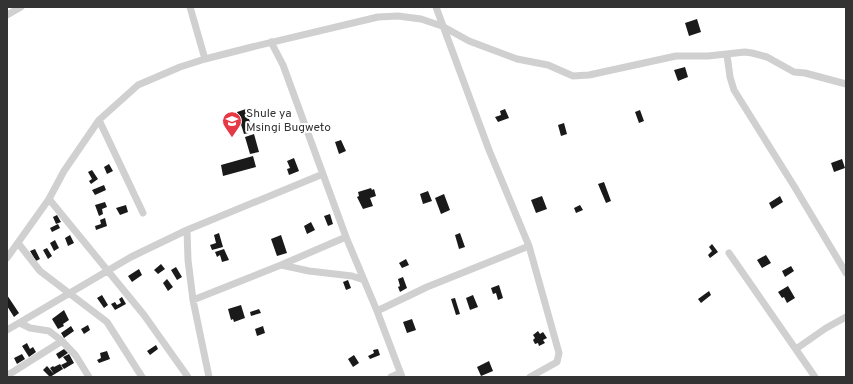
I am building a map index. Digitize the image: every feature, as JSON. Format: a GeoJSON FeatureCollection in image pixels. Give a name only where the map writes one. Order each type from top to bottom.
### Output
{"type":"FeatureCollection","features":[{"type":"Feature","properties":{"kind":"street"},"geometry":{"type":"LineString","coordinates":[[7,15],[21,7]]}},
{"type":"Feature","properties":{"kind":"street"},"geometry":{"type":"LineString","coordinates":[[190,7],[205,60]]}},
{"type":"Feature","properties":{"kind":"street"},"geometry":{"type":"LineString","coordinates":[[436,7],[490,150],[529,246],[559,354],[557,362],[530,377]]}},
{"type":"Feature","properties":{"kind":"street"},"geometry":{"type":"LineString","coordinates":[[7,258],[49,199],[64,171],[99,120],[138,85],[180,67],[205,60],[271,42],[387,16],[415,18],[442,26],[469,41],[524,61],[548,65],[573,76],[589,75],[676,56],[752,53],[767,57],[791,70],[846,84]]}},
{"type":"Feature","properties":{"kind":"street"},"geometry":{"type":"LineString","coordinates":[[271,42],[282,66],[346,237],[377,311],[401,375],[391,377]]}},
{"type":"Feature","properties":{"kind":"street"},"geometry":{"type":"LineString","coordinates":[[727,55],[730,77],[734,90],[846,273]]}},
{"type":"Feature","properties":{"kind":"street"},"geometry":{"type":"LineString","coordinates":[[99,120],[143,214]]}},
{"type":"Feature","properties":{"kind":"street"},"geometry":{"type":"LineString","coordinates":[[7,330],[131,257],[187,230],[323,174]]}},
{"type":"Feature","properties":{"kind":"street"},"geometry":{"type":"LineString","coordinates":[[49,199],[144,315],[188,377]]}},
{"type":"Feature","properties":{"kind":"street"},"geometry":{"type":"LineString","coordinates":[[187,230],[188,260],[193,300],[209,377]]}},
{"type":"Feature","properties":{"kind":"street"},"geometry":{"type":"LineString","coordinates":[[193,300],[346,237]]}},
{"type":"Feature","properties":{"kind":"street"},"geometry":{"type":"LineString","coordinates":[[18,243],[40,271],[70,293],[110,326],[142,377]]}},
{"type":"Feature","properties":{"kind":"street"},"geometry":{"type":"LineString","coordinates":[[377,311],[427,287],[529,246]]}},
{"type":"Feature","properties":{"kind":"street"},"geometry":{"type":"LineString","coordinates":[[729,253],[815,377]]}},
{"type":"Feature","properties":{"kind":"street"},"geometry":{"type":"LineString","coordinates":[[281,265],[309,271],[352,276],[364,280]]}},
{"type":"Feature","properties":{"kind":"street"},"geometry":{"type":"LineString","coordinates":[[796,349],[826,328],[846,317]]}},
{"type":"Feature","properties":{"kind":"street"},"geometry":{"type":"LineString","coordinates":[[20,323],[30,328],[49,331],[62,341],[76,356],[89,377]]}},
{"type":"Feature","properties":{"kind":"street"},"geometry":{"type":"LineString","coordinates":[[8,375],[62,341]]}},
{"type":"Feature","properties":{"kind":"building"},"geometry":{"type":"Polygon","coordinates":[[[697,19],[701,32],[689,36],[685,23],[697,19]]]}},
{"type":"Feature","properties":{"kind":"building"},"geometry":{"type":"Polygon","coordinates":[[[685,67],[688,77],[678,81],[674,70],[685,67]]]}},
{"type":"Feature","properties":{"kind":"building"},"geometry":{"type":"Polygon","coordinates":[[[246,109],[253,132],[244,134],[237,112],[246,109]]]}},
{"type":"Feature","properties":{"kind":"building"},"geometry":{"type":"Polygon","coordinates":[[[505,109],[509,118],[498,122],[495,117],[501,115],[500,111],[505,109]]]}},
{"type":"Feature","properties":{"kind":"building"},"geometry":{"type":"Polygon","coordinates":[[[640,110],[644,121],[639,123],[635,112],[640,110]]]}},
{"type":"Feature","properties":{"kind":"building"},"geometry":{"type":"Polygon","coordinates":[[[564,123],[567,134],[561,136],[558,125],[564,123]]]}},
{"type":"Feature","properties":{"kind":"building"},"geometry":{"type":"Polygon","coordinates":[[[254,134],[259,152],[250,154],[245,137],[254,134]]]}},
{"type":"Feature","properties":{"kind":"building"},"geometry":{"type":"Polygon","coordinates":[[[341,140],[346,151],[339,154],[335,142],[341,140]]]}},
{"type":"Feature","properties":{"kind":"building"},"geometry":{"type":"Polygon","coordinates":[[[253,156],[256,167],[223,176],[221,165],[253,156]]]}},
{"type":"Feature","properties":{"kind":"building"},"geometry":{"type":"Polygon","coordinates":[[[294,158],[299,171],[289,175],[287,169],[290,168],[287,161],[294,158]]]}},
{"type":"Feature","properties":{"kind":"building"},"geometry":{"type":"Polygon","coordinates":[[[842,159],[845,168],[834,172],[831,163],[842,159]]]}},
{"type":"Feature","properties":{"kind":"building"},"geometry":{"type":"Polygon","coordinates":[[[109,164],[113,171],[107,174],[104,167],[109,164]]]}},
{"type":"Feature","properties":{"kind":"building"},"geometry":{"type":"Polygon","coordinates":[[[92,170],[98,179],[91,184],[89,181],[92,179],[88,172],[92,170]]]}},
{"type":"Feature","properties":{"kind":"building"},"geometry":{"type":"Polygon","coordinates":[[[604,182],[611,201],[606,203],[598,184],[604,182]]]}},
{"type":"Feature","properties":{"kind":"building"},"geometry":{"type":"Polygon","coordinates":[[[104,185],[106,190],[95,195],[92,190],[104,185]]]}},
{"type":"Feature","properties":{"kind":"building"},"geometry":{"type":"Polygon","coordinates":[[[371,188],[372,190],[374,189],[376,196],[370,198],[373,206],[363,209],[357,197],[359,196],[358,192],[371,188]]]}},
{"type":"Feature","properties":{"kind":"building"},"geometry":{"type":"Polygon","coordinates":[[[428,191],[432,201],[423,204],[420,194],[428,191]]]}},
{"type":"Feature","properties":{"kind":"building"},"geometry":{"type":"Polygon","coordinates":[[[444,194],[450,210],[441,214],[435,198],[444,194]]]}},
{"type":"Feature","properties":{"kind":"building"},"geometry":{"type":"Polygon","coordinates":[[[542,196],[547,209],[536,213],[531,200],[542,196]]]}},
{"type":"Feature","properties":{"kind":"building"},"geometry":{"type":"Polygon","coordinates":[[[780,196],[783,202],[772,209],[769,203],[780,196]]]}},
{"type":"Feature","properties":{"kind":"building"},"geometry":{"type":"Polygon","coordinates":[[[105,202],[107,207],[102,209],[103,214],[99,216],[95,205],[105,202]]]}},
{"type":"Feature","properties":{"kind":"building"},"geometry":{"type":"Polygon","coordinates":[[[126,205],[128,212],[120,215],[116,208],[126,205]]]}},
{"type":"Feature","properties":{"kind":"building"},"geometry":{"type":"Polygon","coordinates":[[[580,205],[583,210],[576,213],[574,208],[580,205]]]}},
{"type":"Feature","properties":{"kind":"building"},"geometry":{"type":"Polygon","coordinates":[[[330,214],[333,224],[328,226],[324,216],[330,214]]]}},
{"type":"Feature","properties":{"kind":"building"},"geometry":{"type":"Polygon","coordinates":[[[57,215],[61,222],[56,224],[53,217],[57,215]]]}},
{"type":"Feature","properties":{"kind":"building"},"geometry":{"type":"Polygon","coordinates":[[[105,218],[107,226],[96,230],[95,226],[101,224],[100,220],[105,218]]]}},
{"type":"Feature","properties":{"kind":"building"},"geometry":{"type":"Polygon","coordinates":[[[311,222],[315,230],[307,234],[304,226],[311,222]]]}},
{"type":"Feature","properties":{"kind":"building"},"geometry":{"type":"Polygon","coordinates":[[[58,224],[60,228],[52,232],[50,228],[58,224]]]}},
{"type":"Feature","properties":{"kind":"building"},"geometry":{"type":"Polygon","coordinates":[[[219,233],[223,247],[212,250],[210,245],[216,243],[214,235],[219,233]]]}},
{"type":"Feature","properties":{"kind":"building"},"geometry":{"type":"Polygon","coordinates":[[[460,233],[465,247],[459,249],[455,235],[460,233]]]}},
{"type":"Feature","properties":{"kind":"building"},"geometry":{"type":"Polygon","coordinates":[[[70,235],[74,243],[68,246],[65,238],[70,235]]]}},
{"type":"Feature","properties":{"kind":"building"},"geometry":{"type":"Polygon","coordinates":[[[281,235],[287,253],[277,256],[271,239],[281,235]]]}},
{"type":"Feature","properties":{"kind":"building"},"geometry":{"type":"Polygon","coordinates":[[[55,240],[59,248],[54,251],[50,243],[55,240]]]}},
{"type":"Feature","properties":{"kind":"building"},"geometry":{"type":"Polygon","coordinates":[[[712,244],[718,252],[710,258],[708,255],[712,251],[709,247],[712,244]]]}},
{"type":"Feature","properties":{"kind":"building"},"geometry":{"type":"Polygon","coordinates":[[[47,248],[52,256],[48,259],[43,250],[47,248]]]}},
{"type":"Feature","properties":{"kind":"building"},"geometry":{"type":"Polygon","coordinates":[[[35,249],[40,259],[36,261],[30,251],[35,249]]]}},
{"type":"Feature","properties":{"kind":"building"},"geometry":{"type":"Polygon","coordinates":[[[224,249],[229,260],[222,262],[220,255],[217,257],[215,252],[224,249]]]}},
{"type":"Feature","properties":{"kind":"building"},"geometry":{"type":"Polygon","coordinates":[[[766,255],[771,263],[762,268],[757,260],[766,255]]]}},
{"type":"Feature","properties":{"kind":"building"},"geometry":{"type":"Polygon","coordinates":[[[406,259],[409,265],[402,268],[399,263],[406,259]]]}},
{"type":"Feature","properties":{"kind":"building"},"geometry":{"type":"Polygon","coordinates":[[[161,264],[165,269],[158,274],[154,270],[161,264]]]}},
{"type":"Feature","properties":{"kind":"building"},"geometry":{"type":"Polygon","coordinates":[[[791,266],[794,271],[785,277],[782,271],[791,266]]]}},
{"type":"Feature","properties":{"kind":"building"},"geometry":{"type":"Polygon","coordinates":[[[176,267],[182,277],[177,280],[171,270],[176,267]]]}},
{"type":"Feature","properties":{"kind":"building"},"geometry":{"type":"Polygon","coordinates":[[[139,269],[142,275],[132,282],[128,276],[139,269]]]}},
{"type":"Feature","properties":{"kind":"building"},"geometry":{"type":"Polygon","coordinates":[[[403,277],[407,288],[400,292],[398,287],[400,286],[398,279],[403,277]]]}},
{"type":"Feature","properties":{"kind":"building"},"geometry":{"type":"Polygon","coordinates":[[[167,279],[173,287],[168,291],[163,283],[167,279]]]}},
{"type":"Feature","properties":{"kind":"building"},"geometry":{"type":"Polygon","coordinates":[[[348,280],[351,288],[346,290],[343,282],[348,280]]]}},
{"type":"Feature","properties":{"kind":"building"},"geometry":{"type":"Polygon","coordinates":[[[499,285],[503,298],[498,300],[496,293],[493,294],[491,288],[499,285]]]}},
{"type":"Feature","properties":{"kind":"building"},"geometry":{"type":"Polygon","coordinates":[[[788,286],[795,298],[787,303],[784,297],[782,298],[778,292],[788,286]]]}},
{"type":"Feature","properties":{"kind":"building"},"geometry":{"type":"Polygon","coordinates":[[[709,291],[711,295],[701,303],[698,299],[709,291]]]}},
{"type":"Feature","properties":{"kind":"building"},"geometry":{"type":"Polygon","coordinates":[[[7,295],[19,313],[14,317],[7,306],[7,295]]]}},
{"type":"Feature","properties":{"kind":"building"},"geometry":{"type":"Polygon","coordinates":[[[102,295],[108,305],[104,308],[97,298],[102,295]]]}},
{"type":"Feature","properties":{"kind":"building"},"geometry":{"type":"Polygon","coordinates":[[[473,295],[478,307],[470,310],[466,298],[473,295]]]}},
{"type":"Feature","properties":{"kind":"building"},"geometry":{"type":"Polygon","coordinates":[[[122,297],[126,304],[115,310],[111,304],[115,302],[117,305],[121,303],[119,299],[122,297]]]}},
{"type":"Feature","properties":{"kind":"building"},"geometry":{"type":"Polygon","coordinates":[[[455,298],[460,314],[456,315],[451,299],[455,298]]]}},
{"type":"Feature","properties":{"kind":"building"},"geometry":{"type":"Polygon","coordinates":[[[241,305],[245,318],[234,322],[233,319],[231,320],[228,309],[241,305]]]}},
{"type":"Feature","properties":{"kind":"building"},"geometry":{"type":"Polygon","coordinates":[[[259,309],[261,313],[251,316],[250,312],[259,309]]]}},
{"type":"Feature","properties":{"kind":"building"},"geometry":{"type":"Polygon","coordinates":[[[64,310],[69,320],[63,324],[64,326],[58,329],[52,319],[64,310]]]}},
{"type":"Feature","properties":{"kind":"building"},"geometry":{"type":"Polygon","coordinates":[[[412,319],[416,330],[407,333],[403,322],[412,319]]]}},
{"type":"Feature","properties":{"kind":"building"},"geometry":{"type":"Polygon","coordinates":[[[88,325],[90,330],[84,334],[81,329],[88,325]]]}},
{"type":"Feature","properties":{"kind":"building"},"geometry":{"type":"Polygon","coordinates":[[[71,326],[74,331],[64,338],[61,333],[71,326]]]}},
{"type":"Feature","properties":{"kind":"building"},"geometry":{"type":"Polygon","coordinates":[[[263,326],[265,333],[257,336],[255,329],[263,326]]]}},
{"type":"Feature","properties":{"kind":"building"},"geometry":{"type":"Polygon","coordinates":[[[538,331],[540,334],[543,332],[547,338],[543,340],[545,343],[539,346],[538,343],[535,344],[533,340],[535,338],[533,335],[538,331]]]}},
{"type":"Feature","properties":{"kind":"building"},"geometry":{"type":"Polygon","coordinates":[[[27,343],[30,349],[33,347],[36,352],[29,357],[22,346],[27,343]]]}},
{"type":"Feature","properties":{"kind":"building"},"geometry":{"type":"Polygon","coordinates":[[[156,345],[158,349],[150,355],[147,351],[156,345]]]}},
{"type":"Feature","properties":{"kind":"building"},"geometry":{"type":"Polygon","coordinates":[[[64,349],[68,353],[59,359],[56,354],[64,349]]]}},
{"type":"Feature","properties":{"kind":"building"},"geometry":{"type":"Polygon","coordinates":[[[378,349],[380,355],[370,359],[368,356],[374,353],[373,350],[378,349]]]}},
{"type":"Feature","properties":{"kind":"building"},"geometry":{"type":"Polygon","coordinates":[[[107,351],[110,359],[99,363],[97,360],[101,358],[100,353],[107,351]]]}},
{"type":"Feature","properties":{"kind":"building"},"geometry":{"type":"Polygon","coordinates":[[[22,354],[25,359],[17,364],[14,358],[22,354]]]}},
{"type":"Feature","properties":{"kind":"building"},"geometry":{"type":"Polygon","coordinates":[[[69,354],[74,363],[64,369],[61,365],[67,362],[63,357],[69,354]]]}},
{"type":"Feature","properties":{"kind":"building"},"geometry":{"type":"Polygon","coordinates":[[[354,355],[359,363],[353,367],[348,359],[354,355]]]}},
{"type":"Feature","properties":{"kind":"building"},"geometry":{"type":"Polygon","coordinates":[[[489,361],[493,371],[481,376],[477,367],[489,361]]]}},
{"type":"Feature","properties":{"kind":"building"},"geometry":{"type":"Polygon","coordinates":[[[60,364],[63,369],[50,377],[43,370],[47,366],[54,374],[50,368],[60,364]]]}},
{"type":"Feature","properties":{"kind":"place","name":"Shule ya Msingi Bugweto"},"geometry":{"type":"Point","coordinates":[232,138]}}]}
